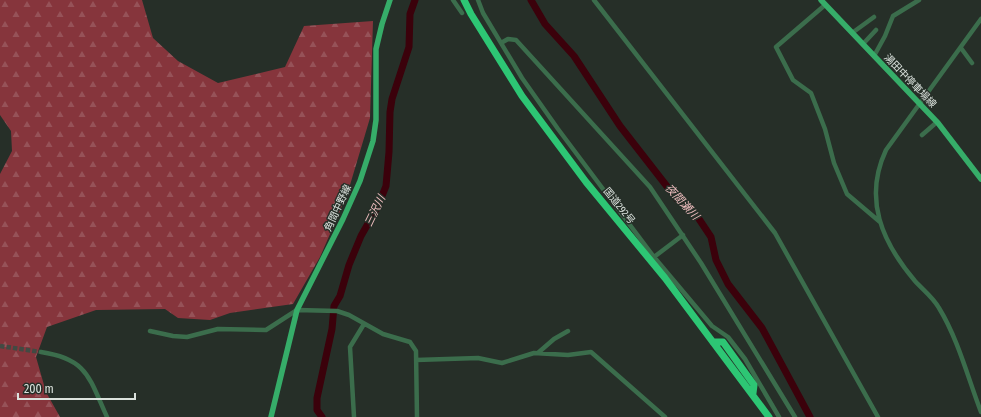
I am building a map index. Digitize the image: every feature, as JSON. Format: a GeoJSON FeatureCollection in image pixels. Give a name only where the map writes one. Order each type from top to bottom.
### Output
{"type":"FeatureCollection","features":[{"type":"Feature","properties":{"kind":"highway","name":"国道292号"},"geometry":{"type":"LineString","coordinates":[[464,0],[471,14],[527,102],[586,182],[665,278],[753,393],[769,417]]}},
{"type":"Feature","properties":{"kind":"main road","name":"角間中野線"},"geometry":{"type":"LineString","coordinates":[[271,417],[297,310],[344,219],[360,182],[373,141],[376,120],[376,49],[390,0]]}},
{"type":"Feature","properties":{"kind":"main road","name":"湯田中停車場線"},"geometry":{"type":"LineString","coordinates":[[821,0],[937,122],[981,180]]}},
{"type":"Feature","properties":{"kind":"street"},"geometry":{"type":"LineString","coordinates":[[453,0],[462,13]]}},
{"type":"Feature","properties":{"kind":"street"},"geometry":{"type":"LineString","coordinates":[[478,0],[483,14],[522,78],[558,129],[654,257],[712,326],[724,334],[741,353],[780,417]]}},
{"type":"Feature","properties":{"kind":"street"},"geometry":{"type":"LineString","coordinates":[[594,0],[775,232],[878,417]]}},
{"type":"Feature","properties":{"kind":"street"},"geometry":{"type":"LineString","coordinates":[[874,56],[885,36],[893,16],[919,0]]}},
{"type":"Feature","properties":{"kind":"street"},"geometry":{"type":"LineString","coordinates":[[826,5],[776,46],[793,80],[811,93],[825,129],[834,163],[847,194],[880,222]]}},
{"type":"Feature","properties":{"kind":"street"},"geometry":{"type":"LineString","coordinates":[[852,33],[874,17]]}},
{"type":"Feature","properties":{"kind":"street"},"geometry":{"type":"LineString","coordinates":[[981,19],[886,150],[880,163],[875,195],[880,222],[898,259],[940,309],[952,335],[981,412]]}},
{"type":"Feature","properties":{"kind":"street"},"geometry":{"type":"LineString","coordinates":[[863,44],[876,30]]}},
{"type":"Feature","properties":{"kind":"street"},"geometry":{"type":"LineString","coordinates":[[501,44],[508,39],[516,40],[650,187],[683,235],[795,417]]}},
{"type":"Feature","properties":{"kind":"street"},"geometry":{"type":"LineString","coordinates":[[960,48],[972,63]]}},
{"type":"Feature","properties":{"kind":"street"},"geometry":{"type":"LineString","coordinates":[[922,134],[937,122]]}},
{"type":"Feature","properties":{"kind":"street"},"geometry":{"type":"LineString","coordinates":[[654,257],[683,235]]}},
{"type":"Feature","properties":{"kind":"street"},"geometry":{"type":"LineString","coordinates":[[150,331],[173,336],[187,337],[218,329],[266,330],[297,310],[339,311],[383,334],[410,342],[416,351],[417,417]]}},
{"type":"Feature","properties":{"kind":"street"},"geometry":{"type":"LineString","coordinates":[[354,417],[350,348],[364,324]]}},
{"type":"Feature","properties":{"kind":"street"},"geometry":{"type":"LineString","coordinates":[[539,352],[554,339],[568,331]]}},
{"type":"Feature","properties":{"kind":"street"},"geometry":{"type":"LineString","coordinates":[[41,352],[60,355],[82,368],[87,374],[107,417]]}},
{"type":"Feature","properties":{"kind":"street"},"geometry":{"type":"LineString","coordinates":[[416,360],[478,358],[502,363],[528,354],[539,352],[568,355],[591,352],[665,417]]}},
{"type":"Feature","properties":{"kind":"green space"},"geometry":{"type":"Polygon","coordinates":[[[0,0],[142,0],[153,38],[178,61],[218,83],[285,67],[304,26],[373,21],[370,118],[347,195],[320,257],[293,304],[230,313],[210,320],[178,318],[165,309],[96,310],[47,327],[36,357],[46,392],[60,417],[0,417],[0,174],[12,151],[11,131],[0,115],[0,0]]]}},
{"type":"Feature","properties":{"kind":"waterway","name":"三沢川"},"geometry":{"type":"LineString","coordinates":[[322,417],[317,410],[317,398],[332,329],[334,306],[340,296],[349,265],[361,236],[378,206],[386,186],[392,99],[409,47],[410,14],[415,0]]}},
{"type":"Feature","properties":{"kind":"waterway","name":"夜間瀬川"},"geometry":{"type":"LineString","coordinates":[[531,0],[545,24],[574,56],[620,126],[676,198],[697,216],[711,237],[716,260],[728,284],[762,328],[810,417]]}},
{"type":"Feature","properties":{"kind":"tunnel"},"geometry":{"type":"LineString","coordinates":[[0,346],[41,352]]}}]}
